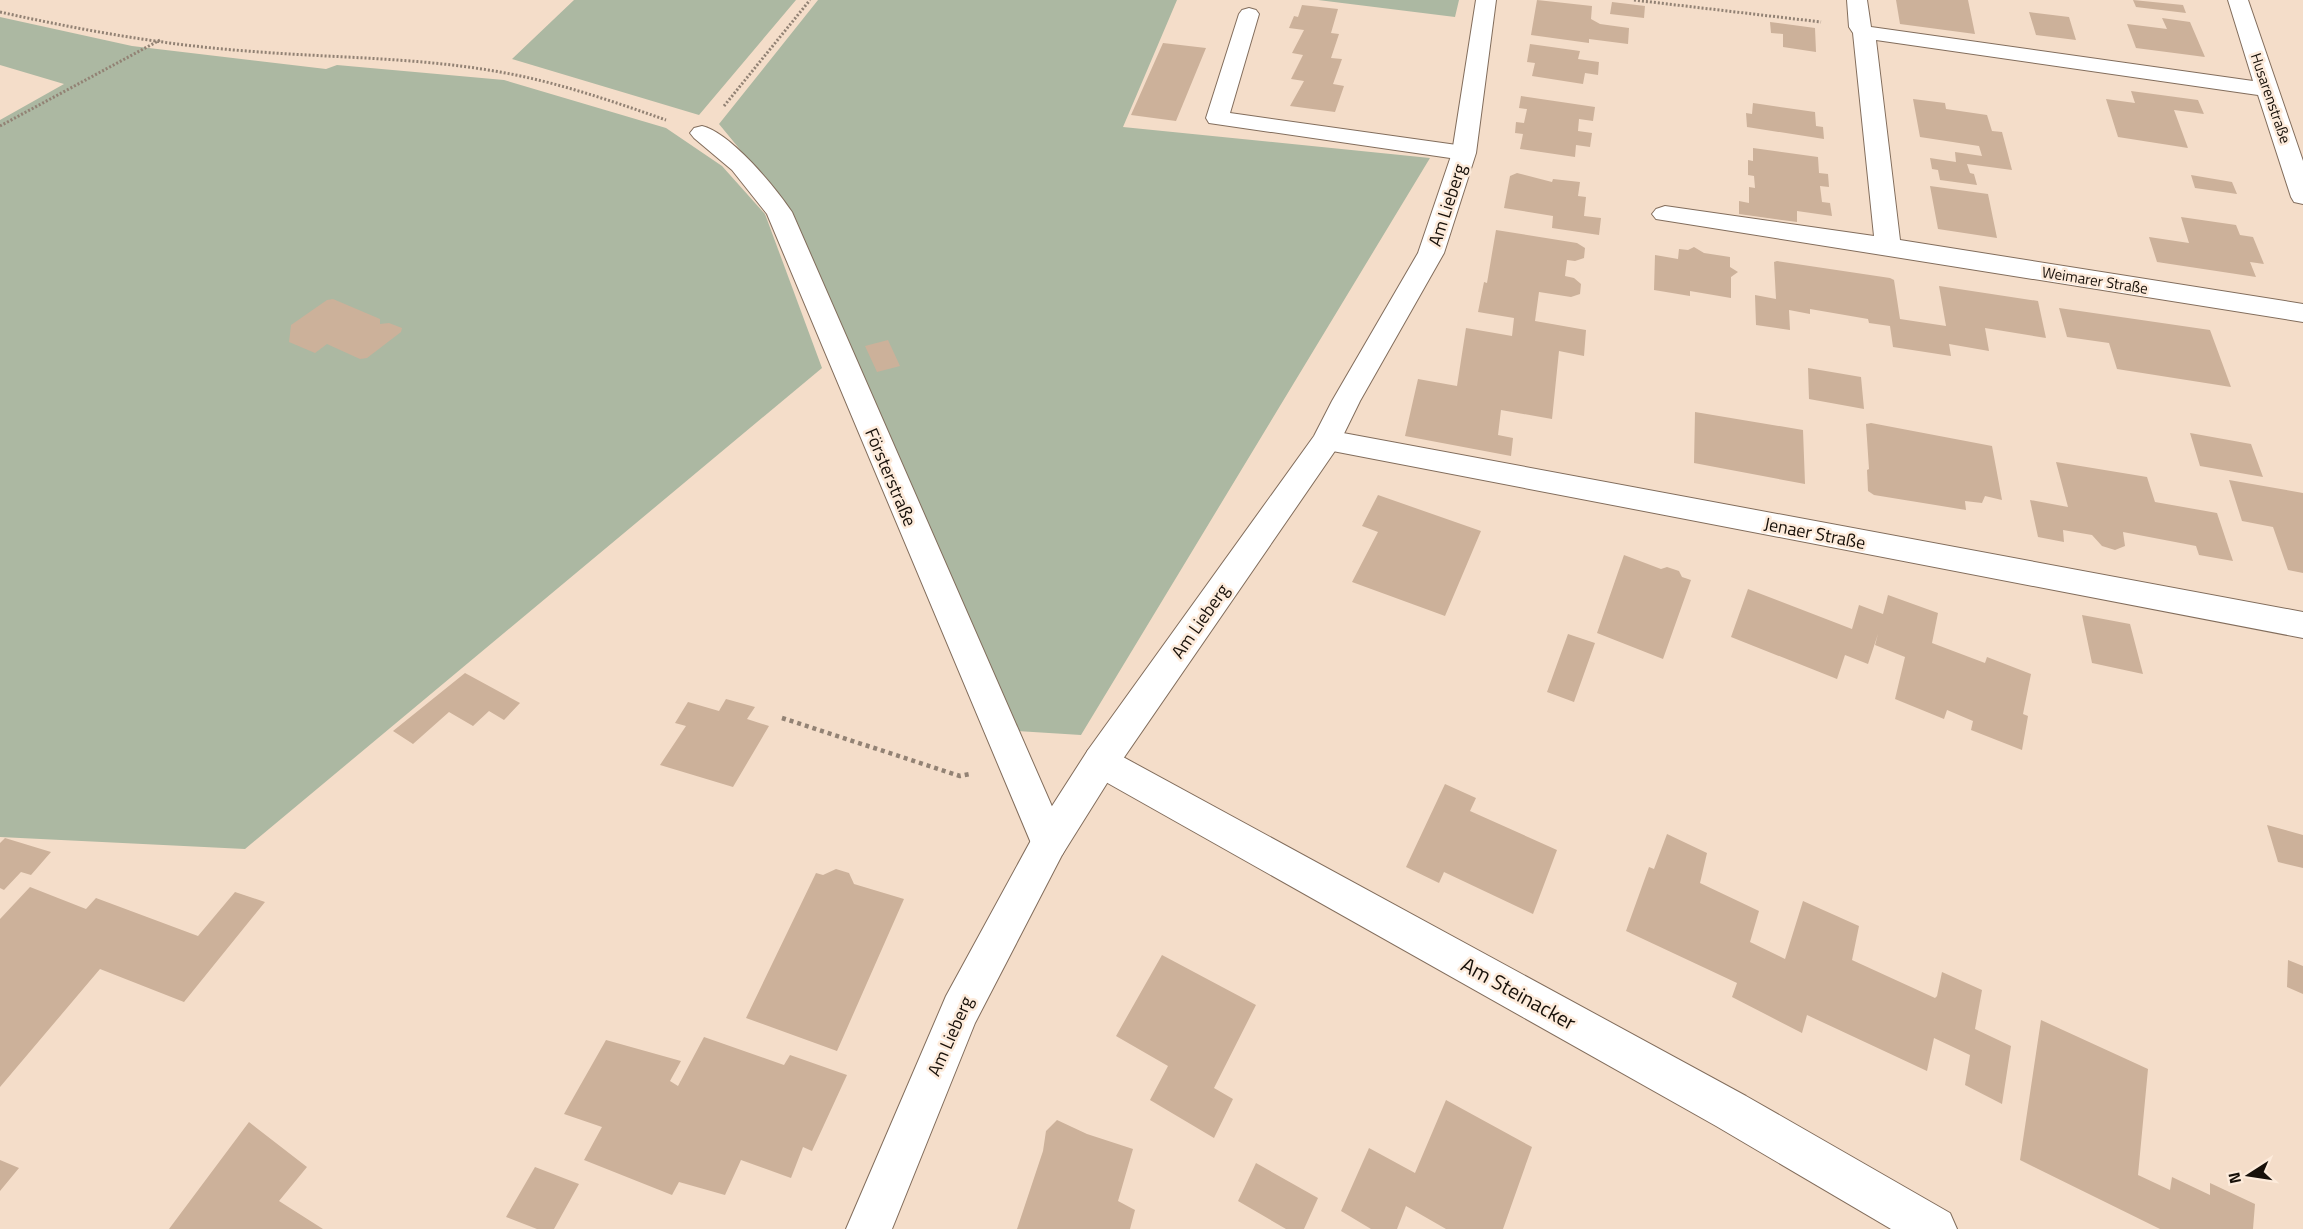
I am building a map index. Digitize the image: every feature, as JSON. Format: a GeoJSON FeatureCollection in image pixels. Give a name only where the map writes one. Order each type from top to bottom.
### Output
{"type":"FeatureCollection","features":[{"type":"Feature","properties":{"kind":"street","name":"Am Lieberg"},"geometry":{"type":"LineString","coordinates":[[869,1229],[960,1010],[1049,843],[1101,761],[1327,441],[1347,401],[1431,253],[1464,153],[1486,0]]}},
{"type":"Feature","properties":{"kind":"street"},"geometry":{"type":"LineString","coordinates":[[1857,0],[1888,246]]}},
{"type":"Feature","properties":{"kind":"street","name":"Husarenstraße"},"geometry":{"type":"LineString","coordinates":[[2238,0],[2303,196]]}},
{"type":"Feature","properties":{"kind":"street"},"geometry":{"type":"LineString","coordinates":[[1862,30],[2269,90]]}},
{"type":"Feature","properties":{"kind":"street","name":"Försterstraße"},"geometry":{"type":"LineString","coordinates":[[702,133],[741,165],[779,212],[1049,843]]}},
{"type":"Feature","properties":{"kind":"street","name":"Weimarer Straße"},"geometry":{"type":"LineString","coordinates":[[1665,214],[1888,246],[2303,313]]}},
{"type":"Feature","properties":{"kind":"street","name":"Jenaer Straße"},"geometry":{"type":"LineString","coordinates":[[1327,441],[2303,625]]}},
{"type":"Feature","properties":{"kind":"street","name":"Am Steinacker"},"geometry":{"type":"LineString","coordinates":[[1101,761],[1731,1111],[1934,1229]]}},
{"type":"Feature","properties":{"kind":"lane"},"geometry":{"type":"LineString","coordinates":[[1249,14],[1217,118],[1464,153]]}},
{"type":"Feature","properties":{"kind":"path"},"geometry":{"type":"LineString","coordinates":[[0,12],[75,29],[211,48],[380,59],[500,72],[623,105],[702,133],[810,0]]}},
{"type":"Feature","properties":{"kind":"path"},"geometry":{"type":"LineString","coordinates":[[1634,0],[1862,30]]}},
{"type":"Feature","properties":{"kind":"path"},"geometry":{"type":"LineString","coordinates":[[0,126],[160,40]]}},
{"type":"Feature","properties":{"kind":"path"},"geometry":{"type":"LineString","coordinates":[[782,718],[960,777],[1014,763]]}},
{"type":"Feature","properties":{"kind":"green space"},"geometry":{"type":"Polygon","coordinates":[[[574,0],[796,0],[699,115],[512,59],[574,0]]]}},
{"type":"Feature","properties":{"kind":"green space"},"geometry":{"type":"Polygon","coordinates":[[[818,0],[1177,0],[1123,127],[1430,158],[1081,735],[1017,731],[788,208],[719,124],[818,0]]]}},
{"type":"Feature","properties":{"kind":"green space"},"geometry":{"type":"Polygon","coordinates":[[[1318,0],[1459,0],[1455,17],[1318,0]]]}},
{"type":"Feature","properties":{"kind":"green space"},"geometry":{"type":"Polygon","coordinates":[[[0,17],[132,46],[326,69],[337,65],[504,80],[666,128],[722,166],[765,214],[822,368],[245,849],[0,837],[0,120],[64,84],[0,65],[0,17]]]}},
{"type":"Feature","properties":{"kind":"building"},"geometry":{"type":"Polygon","coordinates":[[[1537,0],[1592,6],[1591,19],[1600,24],[1629,28],[1628,44],[1589,39],[1589,43],[1531,35],[1537,0]]]}},
{"type":"Feature","properties":{"kind":"building"},"geometry":{"type":"Polygon","coordinates":[[[1896,0],[1968,0],[1975,34],[1900,24],[1896,0]]]}},
{"type":"Feature","properties":{"kind":"building"},"geometry":{"type":"Polygon","coordinates":[[[2133,0],[2183,5],[2186,13],[2136,7],[2133,0]]]}},
{"type":"Feature","properties":{"kind":"building"},"geometry":{"type":"Polygon","coordinates":[[[1612,2],[1645,6],[1644,18],[1610,14],[1612,2]]]}},
{"type":"Feature","properties":{"kind":"building"},"geometry":{"type":"Polygon","coordinates":[[[1302,5],[1338,9],[1331,33],[1339,34],[1331,58],[1342,59],[1333,84],[1344,86],[1335,112],[1290,106],[1304,81],[1291,79],[1303,55],[1292,53],[1304,30],[1289,28],[1294,16],[1298,17],[1302,5]]]}},
{"type":"Feature","properties":{"kind":"building"},"geometry":{"type":"Polygon","coordinates":[[[2029,12],[2069,17],[2076,40],[2036,35],[2029,12]]]}},
{"type":"Feature","properties":{"kind":"building"},"geometry":{"type":"Polygon","coordinates":[[[2162,18],[2190,22],[2205,57],[2136,48],[2127,24],[2167,29],[2162,18]]]}},
{"type":"Feature","properties":{"kind":"building"},"geometry":{"type":"Polygon","coordinates":[[[1770,22],[1815,28],[1816,52],[1783,47],[1783,34],[1771,33],[1770,22]]]}},
{"type":"Feature","properties":{"kind":"building"},"geometry":{"type":"Polygon","coordinates":[[[1163,43],[1206,48],[1176,121],[1131,115],[1163,43]]]}},
{"type":"Feature","properties":{"kind":"building"},"geometry":{"type":"Polygon","coordinates":[[[1530,44],[1580,51],[1578,59],[1599,62],[1598,75],[1585,73],[1583,84],[1532,76],[1535,63],[1527,62],[1530,44]]]}},
{"type":"Feature","properties":{"kind":"building"},"geometry":{"type":"Polygon","coordinates":[[[2131,91],[2198,100],[2204,114],[2174,110],[2188,148],[2118,137],[2106,99],[2135,103],[2131,91]]]}},
{"type":"Feature","properties":{"kind":"building"},"geometry":{"type":"Polygon","coordinates":[[[1521,96],[1595,107],[1593,121],[1579,119],[1578,131],[1592,133],[1590,147],[1576,145],[1575,157],[1520,149],[1523,134],[1515,133],[1516,122],[1524,123],[1527,109],[1519,108],[1521,96]]]}},
{"type":"Feature","properties":{"kind":"building"},"geometry":{"type":"Polygon","coordinates":[[[1913,99],[1945,103],[1946,109],[1987,115],[1992,131],[2002,132],[2012,170],[1967,164],[1970,173],[1974,174],[1977,185],[1940,180],[1938,170],[1932,169],[1930,158],[1956,162],[1955,152],[1982,156],[1979,146],[1920,137],[1913,99]]]}},
{"type":"Feature","properties":{"kind":"building"},"geometry":{"type":"Polygon","coordinates":[[[1753,103],[1815,112],[1816,126],[1823,127],[1824,139],[1747,127],[1746,113],[1752,114],[1753,103]]]}},
{"type":"Feature","properties":{"kind":"building"},"geometry":{"type":"Polygon","coordinates":[[[1753,148],[1818,157],[1819,173],[1828,174],[1829,187],[1820,186],[1822,202],[1830,203],[1832,216],[1797,211],[1797,222],[1739,214],[1739,201],[1749,203],[1749,187],[1755,188],[1754,176],[1748,175],[1748,160],[1753,161],[1753,148]]]}},
{"type":"Feature","properties":{"kind":"building"},"geometry":{"type":"Polygon","coordinates":[[[1517,173],[1552,182],[1553,179],[1580,182],[1578,196],[1586,197],[1584,216],[1601,218],[1599,235],[1552,228],[1553,216],[1504,208],[1510,176],[1517,173]]]}},
{"type":"Feature","properties":{"kind":"building"},"geometry":{"type":"Polygon","coordinates":[[[2191,175],[2232,182],[2237,194],[2195,188],[2191,175]]]}},
{"type":"Feature","properties":{"kind":"building"},"geometry":{"type":"Polygon","coordinates":[[[1930,186],[1988,194],[1997,238],[1938,229],[1930,186]]]}},
{"type":"Feature","properties":{"kind":"building"},"geometry":{"type":"Polygon","coordinates":[[[2181,217],[2236,225],[2240,235],[2253,237],[2264,264],[2250,262],[2256,277],[2157,262],[2149,237],[2189,243],[2181,217]]]}},
{"type":"Feature","properties":{"kind":"building"},"geometry":{"type":"Polygon","coordinates":[[[1496,230],[1577,243],[1585,248],[1584,258],[1575,261],[1567,260],[1565,276],[1574,278],[1581,284],[1580,294],[1571,297],[1539,292],[1535,321],[1586,330],[1584,356],[1559,351],[1552,419],[1501,410],[1498,435],[1513,438],[1511,456],[1405,436],[1418,379],[1457,386],[1466,328],[1512,336],[1514,318],[1478,312],[1484,282],[1487,283],[1496,230]]]}},
{"type":"Feature","properties":{"kind":"building"},"geometry":{"type":"Polygon","coordinates":[[[1694,247],[1704,253],[1730,257],[1730,267],[1738,272],[1731,277],[1731,298],[1690,291],[1690,296],[1654,290],[1655,255],[1678,259],[1679,249],[1688,250],[1694,247]]]}},
{"type":"Feature","properties":{"kind":"building"},"geometry":{"type":"Polygon","coordinates":[[[1774,262],[1890,278],[1894,280],[1900,319],[1946,326],[1939,286],[2038,301],[2046,338],[1985,328],[1989,351],[1949,344],[1951,356],[1893,347],[1890,326],[1869,323],[1868,319],[1810,309],[1810,314],[1789,310],[1790,330],[1756,325],[1755,295],[1776,299],[1774,262]]]}},
{"type":"Feature","properties":{"kind":"building"},"geometry":{"type":"Polygon","coordinates":[[[333,299],[380,319],[380,324],[389,323],[402,328],[401,332],[367,358],[360,359],[327,344],[315,353],[289,342],[291,325],[327,300],[333,299]]]}},
{"type":"Feature","properties":{"kind":"building"},"geometry":{"type":"Polygon","coordinates":[[[2059,308],[2210,330],[2231,387],[2117,369],[2109,343],[2067,337],[2059,308]]]}},
{"type":"Feature","properties":{"kind":"building"},"geometry":{"type":"Polygon","coordinates":[[[888,340],[900,366],[877,372],[865,346],[888,340]]]}},
{"type":"Feature","properties":{"kind":"building"},"geometry":{"type":"Polygon","coordinates":[[[1808,368],[1861,377],[1864,409],[1809,399],[1808,368]]]}},
{"type":"Feature","properties":{"kind":"building"},"geometry":{"type":"Polygon","coordinates":[[[1695,412],[1803,430],[1805,484],[1694,463],[1695,412]]]}},
{"type":"Feature","properties":{"kind":"building"},"geometry":{"type":"Polygon","coordinates":[[[1871,423],[1992,446],[2002,500],[1985,496],[1982,503],[1965,501],[1966,510],[1874,495],[1868,491],[1867,470],[1869,469],[1866,424],[1871,423]]]}},
{"type":"Feature","properties":{"kind":"building"},"geometry":{"type":"Polygon","coordinates":[[[2190,433],[2251,444],[2263,477],[2200,466],[2190,433]]]}},
{"type":"Feature","properties":{"kind":"building"},"geometry":{"type":"Polygon","coordinates":[[[2056,462],[2147,477],[2155,502],[2217,513],[2233,561],[2199,555],[2196,546],[2123,532],[2125,546],[2115,550],[2102,546],[2092,535],[2063,530],[2064,542],[2038,537],[2030,500],[2068,507],[2056,462]]]}},
{"type":"Feature","properties":{"kind":"building"},"geometry":{"type":"Polygon","coordinates":[[[2229,480],[2303,493],[2303,573],[2288,570],[2273,527],[2242,521],[2229,480]]]}},
{"type":"Feature","properties":{"kind":"building"},"geometry":{"type":"Polygon","coordinates":[[[1378,495],[1481,531],[1445,616],[1352,582],[1378,532],[1362,526],[1378,495]]]}},
{"type":"Feature","properties":{"kind":"building"},"geometry":{"type":"Polygon","coordinates":[[[1624,555],[1661,569],[1667,567],[1679,571],[1682,577],[1691,580],[1663,659],[1597,633],[1624,555]]]}},
{"type":"Feature","properties":{"kind":"building"},"geometry":{"type":"Polygon","coordinates":[[[1748,589],[1852,629],[1859,605],[1883,614],[1888,595],[1938,613],[1932,643],[1985,663],[1987,657],[2031,674],[2023,714],[2028,716],[2022,750],[1971,730],[1973,721],[1947,710],[1944,719],[1895,699],[1905,657],[1875,645],[1878,634],[1868,664],[1845,655],[1837,679],[1731,637],[1748,589]]]}},
{"type":"Feature","properties":{"kind":"building"},"geometry":{"type":"Polygon","coordinates":[[[2082,615],[2130,624],[2143,674],[2092,663],[2082,615]]]}},
{"type":"Feature","properties":{"kind":"building"},"geometry":{"type":"Polygon","coordinates":[[[1568,634],[1595,643],[1574,702],[1547,692],[1568,634]]]}},
{"type":"Feature","properties":{"kind":"building"},"geometry":{"type":"Polygon","coordinates":[[[465,673],[520,703],[504,720],[489,711],[473,726],[449,712],[413,744],[393,731],[465,673]]]}},
{"type":"Feature","properties":{"kind":"building"},"geometry":{"type":"Polygon","coordinates":[[[726,699],[755,707],[747,719],[769,726],[733,787],[660,765],[686,726],[675,723],[688,702],[719,711],[726,699]]]}},
{"type":"Feature","properties":{"kind":"building"},"geometry":{"type":"Polygon","coordinates":[[[1445,784],[1476,798],[1470,811],[1557,850],[1533,914],[1444,872],[1439,883],[1406,867],[1445,784]]]}},
{"type":"Feature","properties":{"kind":"building"},"geometry":{"type":"Polygon","coordinates":[[[2267,825],[2303,835],[2303,868],[2278,862],[2267,825]]]}},
{"type":"Feature","properties":{"kind":"building"},"geometry":{"type":"Polygon","coordinates":[[[1667,834],[1707,853],[1700,883],[1759,911],[1750,942],[1785,959],[1803,901],[1859,926],[1852,960],[1935,998],[1942,972],[1982,990],[1975,1029],[2011,1046],[2002,1104],[1965,1085],[1970,1055],[1934,1038],[1927,1071],[1807,1015],[1802,1033],[1732,997],[1737,983],[1626,931],[1649,867],[1654,869],[1667,834]]]}},
{"type":"Feature","properties":{"kind":"building"},"geometry":{"type":"Polygon","coordinates":[[[5,838],[51,852],[31,875],[21,872],[4,890],[0,888],[0,843],[5,838]]]}},
{"type":"Feature","properties":{"kind":"building"},"geometry":{"type":"Polygon","coordinates":[[[836,869],[849,873],[854,884],[904,899],[837,1051],[746,1018],[816,873],[823,875],[836,869]]]}},
{"type":"Feature","properties":{"kind":"building"},"geometry":{"type":"Polygon","coordinates":[[[30,887],[86,909],[96,898],[198,936],[235,892],[265,902],[184,1002],[100,969],[0,1087],[0,919],[30,887]]]}},
{"type":"Feature","properties":{"kind":"building"},"geometry":{"type":"Polygon","coordinates":[[[1162,955],[1256,1005],[1214,1088],[1233,1099],[1214,1138],[1150,1100],[1168,1066],[1116,1036],[1162,955]]]}},
{"type":"Feature","properties":{"kind":"building"},"geometry":{"type":"Polygon","coordinates":[[[2288,960],[2303,966],[2303,994],[2287,987],[2288,960]]]}},
{"type":"Feature","properties":{"kind":"building"},"geometry":{"type":"Polygon","coordinates":[[[2041,1020],[2148,1069],[2138,1175],[2170,1190],[2172,1177],[2210,1195],[2210,1183],[2255,1204],[2253,1229],[2160,1229],[2020,1160],[2041,1020]]]}},
{"type":"Feature","properties":{"kind":"building"},"geometry":{"type":"Polygon","coordinates":[[[704,1037],[784,1065],[790,1055],[847,1075],[812,1151],[803,1147],[791,1178],[741,1160],[725,1195],[679,1182],[672,1195],[584,1160],[602,1127],[564,1114],[606,1040],[681,1061],[670,1081],[678,1086],[704,1037]]]}},
{"type":"Feature","properties":{"kind":"building"},"geometry":{"type":"Polygon","coordinates":[[[1446,1100],[1532,1147],[1503,1229],[1446,1229],[1406,1206],[1397,1229],[1371,1229],[1341,1211],[1369,1148],[1415,1173],[1446,1100]]]}},
{"type":"Feature","properties":{"kind":"building"},"geometry":{"type":"Polygon","coordinates":[[[1057,1120],[1087,1134],[1133,1149],[1118,1201],[1135,1210],[1130,1229],[1017,1229],[1043,1151],[1046,1131],[1057,1120]]]}},
{"type":"Feature","properties":{"kind":"building"},"geometry":{"type":"Polygon","coordinates":[[[249,1122],[307,1167],[279,1201],[323,1229],[169,1229],[249,1122]]]}},
{"type":"Feature","properties":{"kind":"building"},"geometry":{"type":"Polygon","coordinates":[[[0,1160],[19,1168],[0,1191],[0,1160]]]}},
{"type":"Feature","properties":{"kind":"building"},"geometry":{"type":"Polygon","coordinates":[[[1256,1163],[1318,1198],[1304,1229],[1286,1229],[1238,1201],[1256,1163]]]}},
{"type":"Feature","properties":{"kind":"building"},"geometry":{"type":"Polygon","coordinates":[[[535,1167],[579,1184],[554,1229],[537,1229],[506,1217],[535,1167]]]}}]}
